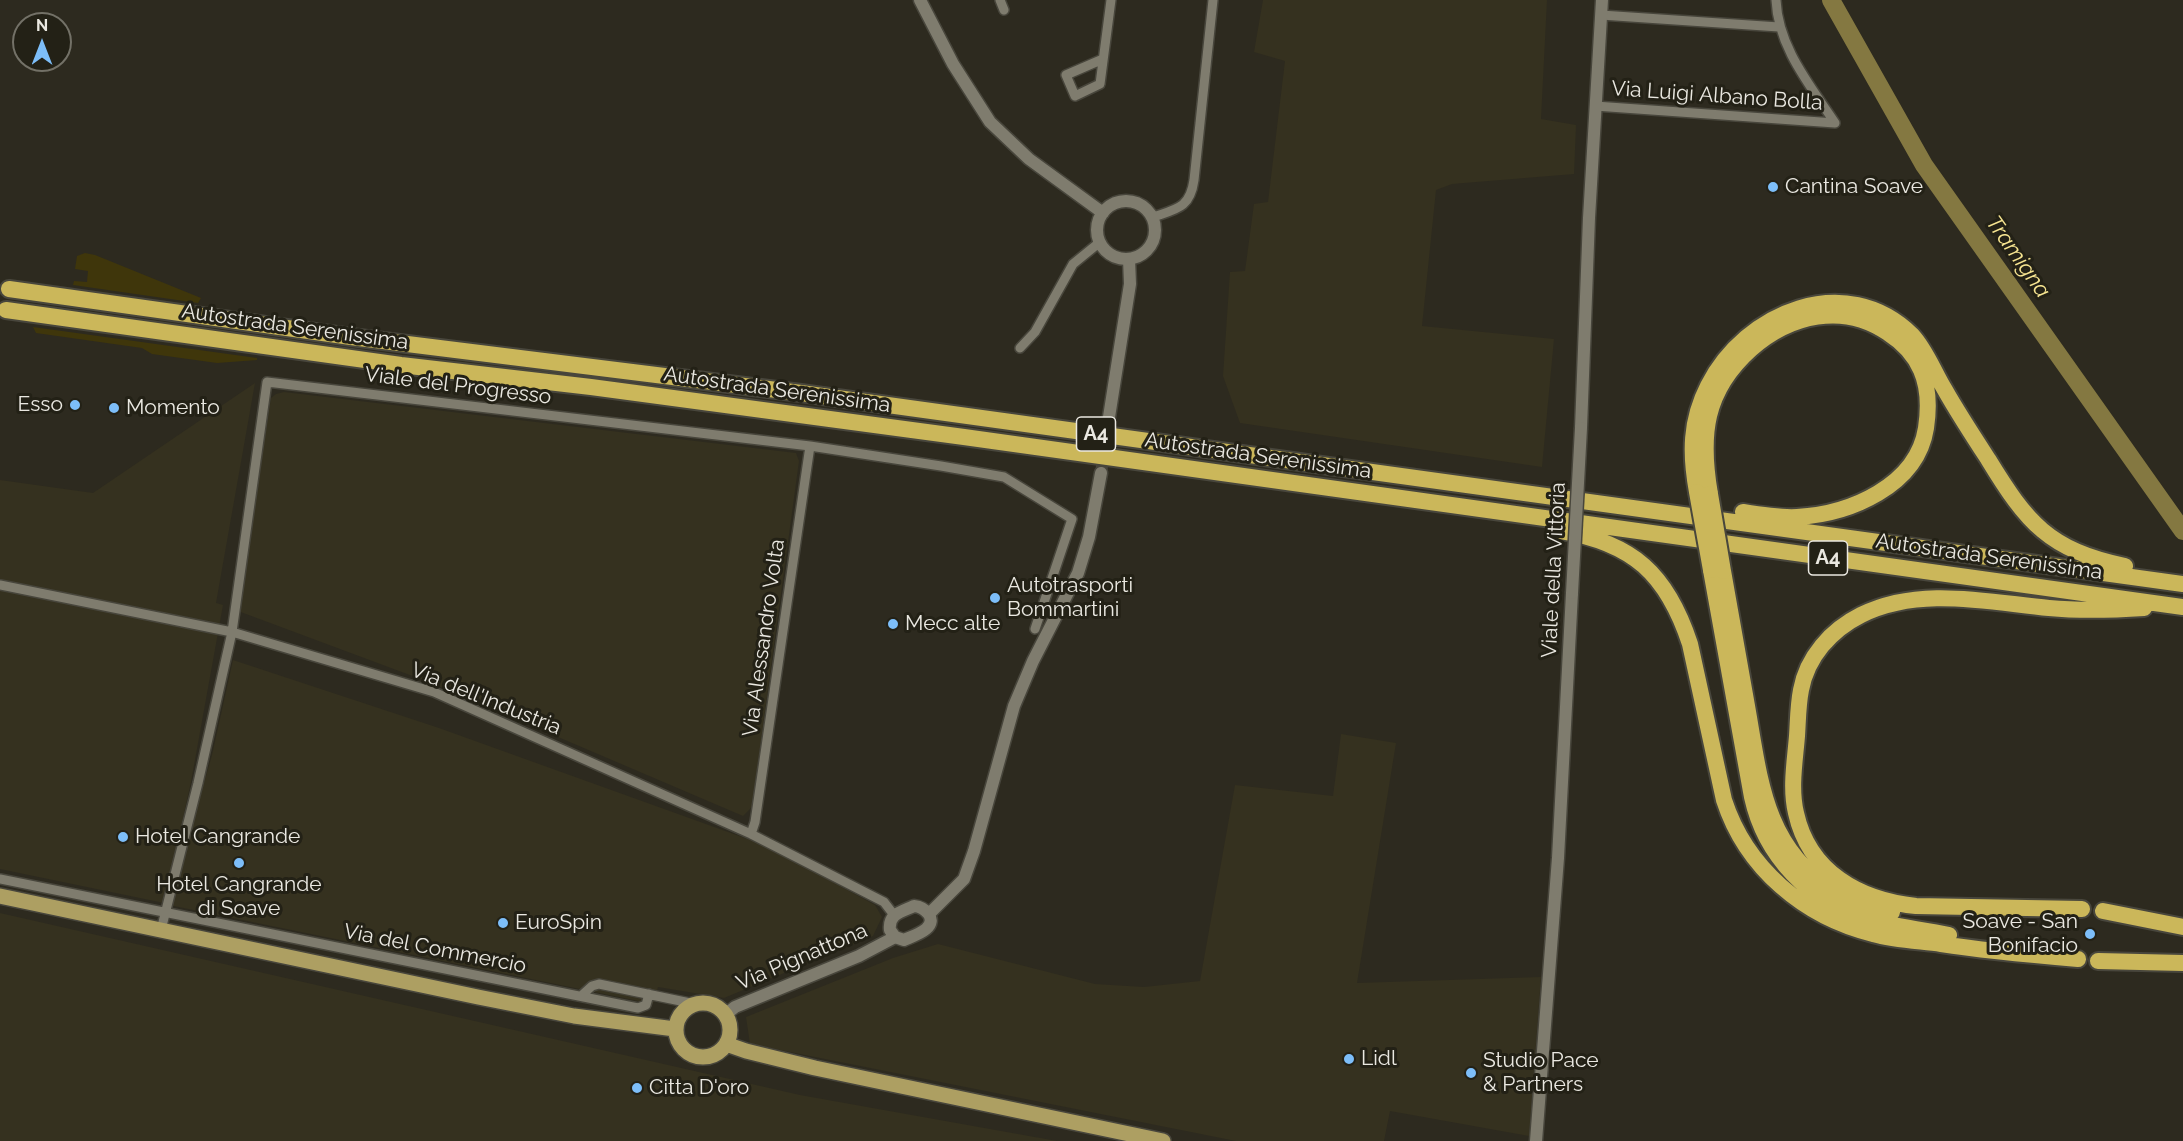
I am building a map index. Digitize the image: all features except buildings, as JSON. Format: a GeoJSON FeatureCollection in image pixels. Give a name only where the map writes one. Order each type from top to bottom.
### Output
{"type":"FeatureCollection","features":[{"type":"Feature","properties":{"kind":"highway","name":"Autostrada Serenissima"},"geometry":{"type":"LineString","coordinates":[[9,289],[340,335],[790,392],[2183,584]]}},
{"type":"Feature","properties":{"kind":"highway"},"geometry":{"type":"LineString","coordinates":[[2042,956],[1941,933],[1869,920],[1832,905],[1792,874],[1765,837],[1755,812],[1717,570],[1703,493],[1692,449],[1695,421],[1704,394],[1719,367],[1744,339],[1777,317],[1813,304],[1846,303],[1859,305],[1885,315],[1914,338],[2007,492],[2043,533],[2069,549],[2088,557],[2141,570],[2183,584]]}},
{"type":"Feature","properties":{"kind":"highway","name":"Autostrada Serenissima"},"geometry":{"type":"LineString","coordinates":[[6,310],[400,365],[591,387],[964,437],[2182,607]]}},
{"type":"Feature","properties":{"kind":"highway"},"geometry":{"type":"LineString","coordinates":[[1673,514],[1723,511],[1799,517],[1845,507],[1889,486],[1908,467],[1924,437],[1928,402],[1920,367],[1899,340],[1882,328],[1845,315],[1822,315],[1801,320],[1771,334],[1736,364],[1722,384],[1710,411],[1706,425],[1703,493]]}},
{"type":"Feature","properties":{"kind":"highway"},"geometry":{"type":"LineString","coordinates":[[1473,508],[1520,524],[1601,540],[1638,560],[1659,581],[1676,606],[1690,644],[1724,800],[1730,817],[1747,848],[1771,878],[1791,895],[1827,917],[1874,934],[1959,947],[2078,959]]}},
{"type":"Feature","properties":{"kind":"highway"},"geometry":{"type":"LineString","coordinates":[[1717,570],[1766,803],[1777,831],[1798,862],[1819,882],[1842,897],[1885,912],[1920,915],[2079,909],[1916,906],[1894,903],[1851,888],[1833,876],[1810,848],[1801,831],[1796,812],[1794,777],[1801,691],[1807,669],[1817,652],[1846,623],[1862,614],[1908,601],[1958,599],[2077,610],[2182,607]]}},
{"type":"Feature","properties":{"kind":"highway"},"geometry":{"type":"LineString","coordinates":[[2103,911],[2183,927]]}},
{"type":"Feature","properties":{"kind":"highway"},"geometry":{"type":"LineString","coordinates":[[2098,961],[2183,963]]}},
{"type":"Feature","properties":{"kind":"main road"},"geometry":{"type":"LineString","coordinates":[[0,896],[574,1016],[675,1029]]}},
{"type":"Feature","properties":{"kind":"main road"},"geometry":{"type":"LineString","coordinates":[[695,1004],[715,1006],[725,1015],[730,1032],[726,1044],[717,1053],[698,1057],[682,1048],[676,1036],[675,1029],[681,1014],[695,1004]]}},
{"type":"Feature","properties":{"kind":"main road"},"geometry":{"type":"LineString","coordinates":[[726,1044],[815,1068],[1163,1141]]}},
{"type":"Feature","properties":{"kind":"street"},"geometry":{"type":"LineString","coordinates":[[920,0],[953,64],[990,122],[1029,159],[1102,213]]}},
{"type":"Feature","properties":{"kind":"street"},"geometry":{"type":"LineString","coordinates":[[1000,0],[1004,10]]}},
{"type":"Feature","properties":{"kind":"street"},"geometry":{"type":"LineString","coordinates":[[1103,59],[1066,75],[1075,96],[1100,84],[1111,0]]}},
{"type":"Feature","properties":{"kind":"street"},"geometry":{"type":"LineString","coordinates":[[1153,217],[1173,211],[1183,205],[1192,193],[1213,0]]}},
{"type":"Feature","properties":{"kind":"street","name":"Viale della Vittoria"},"geometry":{"type":"LineString","coordinates":[[1536,1141],[1558,858],[1602,0]]}},
{"type":"Feature","properties":{"kind":"street"},"geometry":{"type":"LineString","coordinates":[[1601,15],[1779,27],[1776,0]]}},
{"type":"Feature","properties":{"kind":"street","name":"Via Luigi Albano Bolla"},"geometry":{"type":"LineString","coordinates":[[1595,106],[1835,123],[1795,61],[1779,27]]}},
{"type":"Feature","properties":{"kind":"street"},"geometry":{"type":"LineString","coordinates":[[1119,201],[1139,203],[1153,217],[1155,236],[1146,252],[1129,259],[1112,255],[1100,242],[1097,232],[1102,213],[1119,201]]}},
{"type":"Feature","properties":{"kind":"street"},"geometry":{"type":"LineString","coordinates":[[1020,348],[1035,333],[1073,264],[1100,242]]}},
{"type":"Feature","properties":{"kind":"street"},"geometry":{"type":"LineString","coordinates":[[1109,417],[1130,284],[1129,259]]}},
{"type":"Feature","properties":{"kind":"street","name":"Viale del Progresso"},"geometry":{"type":"LineString","coordinates":[[161,930],[198,783],[231,632],[267,382],[810,446],[1004,477],[1072,519],[1035,629]]}},
{"type":"Feature","properties":{"kind":"street","name":"Via Alessandro Volta"},"geometry":{"type":"LineString","coordinates":[[751,834],[757,810],[810,446]]}},
{"type":"Feature","properties":{"kind":"street"},"geometry":{"type":"LineString","coordinates":[[929,914],[964,879],[974,851],[1014,706],[1033,661],[1078,573],[1089,537],[1101,473]]}},
{"type":"Feature","properties":{"kind":"street","name":"Via dell'Industria"},"geometry":{"type":"LineString","coordinates":[[0,585],[231,632],[434,692],[751,834],[884,902],[894,915]]}},
{"type":"Feature","properties":{"kind":"street","name":"Via del Commercio"},"geometry":{"type":"LineString","coordinates":[[0,879],[638,1008],[646,1005],[649,994]]}},
{"type":"Feature","properties":{"kind":"street"},"geometry":{"type":"LineString","coordinates":[[918,906],[929,914],[930,921],[925,930],[904,940],[891,934],[889,924],[894,915],[918,906]]}},
{"type":"Feature","properties":{"kind":"street","name":"Via Pignattona"},"geometry":{"type":"LineString","coordinates":[[725,1015],[735,1007],[859,956],[895,937]]}},
{"type":"Feature","properties":{"kind":"street"},"geometry":{"type":"LineString","coordinates":[[581,996],[592,986],[598,984],[695,1004]]}},
{"type":"Feature","properties":{"kind":"shaded area"},"geometry":{"type":"Polygon","coordinates":[[[1263,0],[1547,0],[1541,119],[1576,125],[1574,174],[1452,184],[1436,190],[1422,326],[1554,339],[1542,467],[1240,423],[1223,376],[1230,272],[1245,271],[1254,204],[1268,202],[1285,61],[1254,52],[1263,0]]]}},
{"type":"Feature","properties":{"kind":"shaded area"},"geometry":{"type":"Polygon","coordinates":[[[85,253],[201,298],[198,303],[73,285],[74,281],[87,282],[88,271],[75,269],[77,256],[85,253]]]}},
{"type":"Feature","properties":{"kind":"shaded area"},"geometry":{"type":"Polygon","coordinates":[[[33,327],[257,358],[257,360],[217,363],[152,354],[142,348],[36,333],[33,327]]]}},
{"type":"Feature","properties":{"kind":"shaded area"},"geometry":{"type":"Polygon","coordinates":[[[255,383],[216,603],[223,605],[191,782],[164,903],[0,869],[0,480],[93,493],[255,383]]]}},
{"type":"Feature","properties":{"kind":"shaded area"},"geometry":{"type":"Polygon","coordinates":[[[284,392],[796,453],[799,461],[752,807],[743,816],[434,684],[238,611],[271,398],[284,392]]]}},
{"type":"Feature","properties":{"kind":"shaded area"},"geometry":{"type":"Polygon","coordinates":[[[233,660],[439,728],[767,846],[875,905],[882,917],[873,936],[724,998],[658,987],[653,1004],[169,905],[212,755],[233,660]]]}},
{"type":"Feature","properties":{"kind":"shaded area"},"geometry":{"type":"Polygon","coordinates":[[[1341,734],[1396,743],[1357,983],[1541,977],[1529,1136],[1390,1111],[1384,1141],[1236,1141],[750,1044],[746,1017],[893,958],[938,944],[1095,984],[1144,987],[1200,981],[1235,785],[1333,796],[1341,734]]]}},
{"type":"Feature","properties":{"kind":"shaded area"},"geometry":{"type":"Polygon","coordinates":[[[0,913],[800,1095],[1057,1141],[0,1141],[0,913]]]}},
{"type":"Feature","properties":{"kind":"waterway","name":"Tramigna"},"geometry":{"type":"LineString","coordinates":[[1831,0],[1924,165],[2183,531]]}},
{"type":"Feature","properties":{"kind":"tunnel"},"geometry":{"type":"LineString","coordinates":[[1101,473],[1109,417]]}},
{"type":"Feature","properties":{"kind":"place","name":"Cantina Soave"},"geometry":{"type":"Point","coordinates":[1773,187]}},
{"type":"Feature","properties":{"kind":"place","name":"Esso"},"geometry":{"type":"Point","coordinates":[75,405]}},
{"type":"Feature","properties":{"kind":"place","name":"Momento"},"geometry":{"type":"Point","coordinates":[114,408]}},
{"type":"Feature","properties":{"kind":"place","name":"Autotrasporti Bommartini"},"geometry":{"type":"Point","coordinates":[995,598]}},
{"type":"Feature","properties":{"kind":"place","name":"Mecc alte"},"geometry":{"type":"Point","coordinates":[893,624]}},
{"type":"Feature","properties":{"kind":"place","name":"Hotel Cangrande"},"geometry":{"type":"Point","coordinates":[123,837]}},
{"type":"Feature","properties":{"kind":"place","name":"Hotel Cangrande di Soave"},"geometry":{"type":"Point","coordinates":[239,863]}},
{"type":"Feature","properties":{"kind":"place","name":"EuroSpin"},"geometry":{"type":"Point","coordinates":[503,923]}},
{"type":"Feature","properties":{"kind":"place","name":"Soave - San Bonifacio"},"geometry":{"type":"Point","coordinates":[2090,934]}},
{"type":"Feature","properties":{"kind":"place","name":"Lidl"},"geometry":{"type":"Point","coordinates":[1349,1059]}},
{"type":"Feature","properties":{"kind":"place","name":"Studio Pace & Partners"},"geometry":{"type":"Point","coordinates":[1471,1073]}},
{"type":"Feature","properties":{"kind":"place","name":"Citta D'oro"},"geometry":{"type":"Point","coordinates":[637,1088]}}]}
